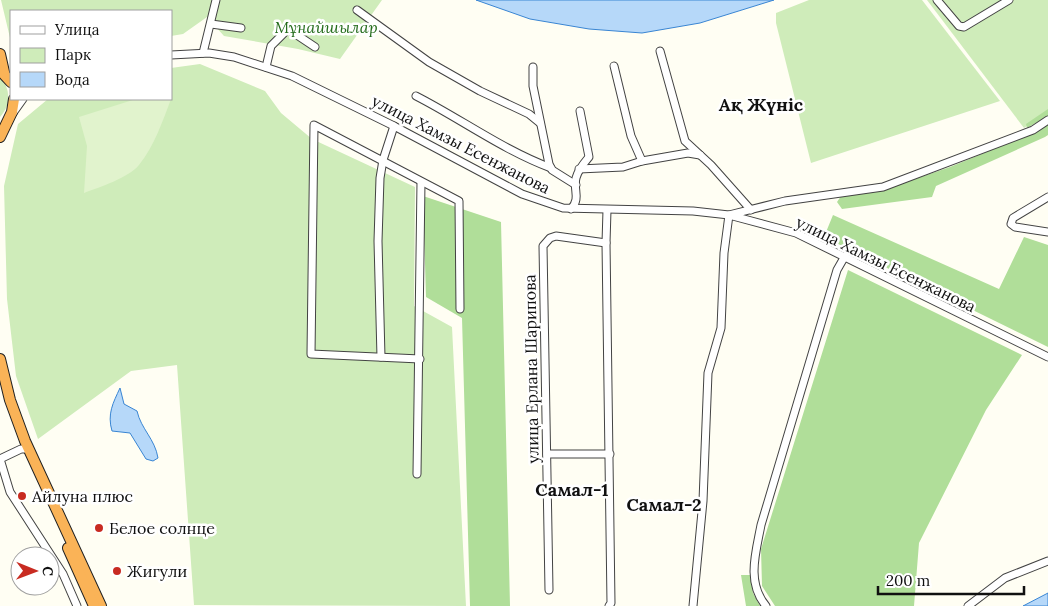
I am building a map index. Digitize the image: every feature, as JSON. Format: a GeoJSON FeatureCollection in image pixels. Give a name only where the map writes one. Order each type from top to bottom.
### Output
{"type":"FeatureCollection","features":[{"type":"Feature","properties":{"kind":"highway"},"geometry":{"type":"LineString","coordinates":[[0,54],[5,72]]}},
{"type":"Feature","properties":{"kind":"highway"},"geometry":{"type":"LineString","coordinates":[[0,136],[14,100]]}},
{"type":"Feature","properties":{"kind":"highway"},"geometry":{"type":"LineString","coordinates":[[0,359],[24,449],[101,606]]}},
{"type":"Feature","properties":{"kind":"highway"},"geometry":{"type":"LineString","coordinates":[[0,386],[24,449],[94,606]]}},
{"type":"Feature","properties":{"kind":"street"},"geometry":{"type":"LineString","coordinates":[[203,53],[216,0]]}},
{"type":"Feature","properties":{"kind":"street"},"geometry":{"type":"LineString","coordinates":[[937,0],[959,26],[964,27],[1008,0]]}},
{"type":"Feature","properties":{"kind":"street"},"geometry":{"type":"LineString","coordinates":[[357,10],[429,62],[480,91],[529,114],[540,123]]}},
{"type":"Feature","properties":{"kind":"street"},"geometry":{"type":"LineString","coordinates":[[211,24],[241,28]]}},
{"type":"Feature","properties":{"kind":"street"},"geometry":{"type":"LineString","coordinates":[[266,66],[271,46],[288,29],[315,47]]}},
{"type":"Feature","properties":{"kind":"street"},"geometry":{"type":"LineString","coordinates":[[660,52],[685,141],[743,199],[751,210]]}},
{"type":"Feature","properties":{"kind":"street","name":"улица Хамзы Есенжанова"},"geometry":{"type":"LineString","coordinates":[[172,56],[203,53],[234,57],[292,76],[539,201],[571,209],[661,209],[729,215],[796,233],[1048,357]]}},
{"type":"Feature","properties":{"kind":"street"},"geometry":{"type":"LineString","coordinates":[[614,66],[631,136],[642,161]]}},
{"type":"Feature","properties":{"kind":"street"},"geometry":{"type":"LineString","coordinates":[[533,67],[533,86],[551,168]]}},
{"type":"Feature","properties":{"kind":"street"},"geometry":{"type":"LineString","coordinates":[[416,96],[446,111],[468,126],[532,161],[551,168],[576,185]]}},
{"type":"Feature","properties":{"kind":"street"},"geometry":{"type":"LineString","coordinates":[[5,123],[22,100]]}},
{"type":"Feature","properties":{"kind":"street"},"geometry":{"type":"LineString","coordinates":[[571,209],[576,204],[578,196],[576,185],[580,169],[589,157],[580,111]]}},
{"type":"Feature","properties":{"kind":"street"},"geometry":{"type":"LineString","coordinates":[[693,606],[703,501],[708,373],[721,328],[724,253],[729,215],[785,202],[869,190],[907,180],[1033,130],[1048,120]]}},
{"type":"Feature","properties":{"kind":"street"},"geometry":{"type":"LineString","coordinates":[[420,358],[311,354],[314,125],[459,201],[460,309]]}},
{"type":"Feature","properties":{"kind":"street"},"geometry":{"type":"LineString","coordinates":[[381,357],[378,241],[380,178],[383,160],[394,126]]}},
{"type":"Feature","properties":{"kind":"street"},"geometry":{"type":"LineString","coordinates":[[580,169],[623,168],[642,161],[688,153],[700,155]]}},
{"type":"Feature","properties":{"kind":"street"},"geometry":{"type":"LineString","coordinates":[[417,474],[422,182]]}},
{"type":"Feature","properties":{"kind":"street"},"geometry":{"type":"LineString","coordinates":[[1048,198],[1013,218],[1011,224],[1015,227],[1048,232]]}},
{"type":"Feature","properties":{"kind":"street"},"geometry":{"type":"LineString","coordinates":[[608,210],[606,243],[610,454],[611,603],[609,606]]}},
{"type":"Feature","properties":{"kind":"street","name":"улица Ерлана Шарипова"},"geometry":{"type":"LineString","coordinates":[[549,590],[544,246],[550,238],[556,236],[606,243]]}},
{"type":"Feature","properties":{"kind":"street"},"geometry":{"type":"LineString","coordinates":[[766,606],[754,586],[754,559],[761,525],[837,270],[845,256]]}},
{"type":"Feature","properties":{"kind":"street"},"geometry":{"type":"LineString","coordinates":[[24,449],[0,459],[10,492],[62,574],[77,606]]}},
{"type":"Feature","properties":{"kind":"street"},"geometry":{"type":"LineString","coordinates":[[547,454],[610,454]]}},
{"type":"Feature","properties":{"kind":"street"},"geometry":{"type":"LineString","coordinates":[[968,606],[1005,578],[1048,562]]}},
{"type":"Feature","properties":{"kind":"green space","name":"Мұнайшылар"},"geometry":{"type":"Polygon","coordinates":[[[1,0],[382,0],[340,59],[298,49],[224,36],[207,17],[183,34],[172,36],[172,10],[10,10],[10,38],[1,0]]]}},
{"type":"Feature","properties":{"kind":"green space"},"geometry":{"type":"Polygon","coordinates":[[[809,0],[922,0],[1000,101],[811,163],[776,23],[776,13],[809,0]]]}},
{"type":"Feature","properties":{"kind":"green space"},"geometry":{"type":"Polygon","coordinates":[[[927,0],[1048,0],[1048,112],[1024,128],[927,0]]]}},
{"type":"Feature","properties":{"kind":"green space"},"geometry":{"type":"Polygon","coordinates":[[[200,64],[265,91],[281,113],[312,139],[415,187],[414,306],[452,327],[466,606],[194,605],[177,365],[131,371],[38,439],[16,376],[7,299],[4,186],[18,124],[47,100],[172,100],[172,68],[200,64]]]}},
{"type":"Feature","properties":{"kind":"green space"},"geometry":{"type":"Polygon","coordinates":[[[0,77],[8,92],[8,102],[0,117],[0,77]]]}},
{"type":"Feature","properties":{"kind":"green space"},"geometry":{"type":"Polygon","coordinates":[[[133,100],[171,100],[158,133],[139,165],[128,174],[113,182],[84,193],[87,146],[79,117],[133,100]]]}},
{"type":"Feature","properties":{"kind":"green space"},"geometry":{"type":"Polygon","coordinates":[[[1048,109],[1048,116],[1027,128],[1026,124],[1048,109]]]}},
{"type":"Feature","properties":{"kind":"green space"},"geometry":{"type":"Polygon","coordinates":[[[1048,123],[1048,135],[1045,137],[936,186],[932,197],[842,209],[837,202],[841,196],[877,192],[950,167],[1035,132],[1048,123]]]}},
{"type":"Feature","properties":{"kind":"green space"},"geometry":{"type":"Polygon","coordinates":[[[423,196],[501,222],[510,606],[470,606],[462,318],[426,297],[423,196]]]}},
{"type":"Feature","properties":{"kind":"green space"},"geometry":{"type":"Polygon","coordinates":[[[833,215],[999,289],[1024,237],[1048,245],[1048,347],[824,237],[833,215]]]}},
{"type":"Feature","properties":{"kind":"green space"},"geometry":{"type":"Polygon","coordinates":[[[848,270],[1022,355],[986,410],[919,543],[914,606],[775,606],[762,586],[761,549],[848,270]]]}},
{"type":"Feature","properties":{"kind":"green space"},"geometry":{"type":"Polygon","coordinates":[[[741,575],[750,575],[753,593],[760,606],[746,606],[741,575]]]}},
{"type":"Feature","properties":{"kind":"water"},"geometry":{"type":"Polygon","coordinates":[[[476,0],[774,0],[700,23],[642,33],[589,29],[530,19],[476,0]]]}},
{"type":"Feature","properties":{"kind":"water"},"geometry":{"type":"Polygon","coordinates":[[[120,388],[124,404],[137,411],[154,445],[158,458],[153,461],[146,459],[130,433],[112,431],[110,414],[120,388]]]}},
{"type":"Feature","properties":{"kind":"water"},"geometry":{"type":"Polygon","coordinates":[[[1048,593],[1048,606],[1023,606],[1048,593]]]}},
{"type":"Feature","properties":{"kind":"place","name":"Айлуна плюс"},"geometry":{"type":"Point","coordinates":[22,496]}},
{"type":"Feature","properties":{"kind":"place","name":"Белое солнце"},"geometry":{"type":"Point","coordinates":[99,528]}},
{"type":"Feature","properties":{"kind":"place","name":"Жигули"},"geometry":{"type":"Point","coordinates":[117,571]}},
{"type":"Feature","properties":{"kind":"district","name":"Ақ Жүніс"},"geometry":{"type":"Point","coordinates":[761,104]}},
{"type":"Feature","properties":{"kind":"district","name":"Самал-1"},"geometry":{"type":"Point","coordinates":[572,489]}},
{"type":"Feature","properties":{"kind":"district","name":"Самал-2"},"geometry":{"type":"Point","coordinates":[664,504]}}]}
